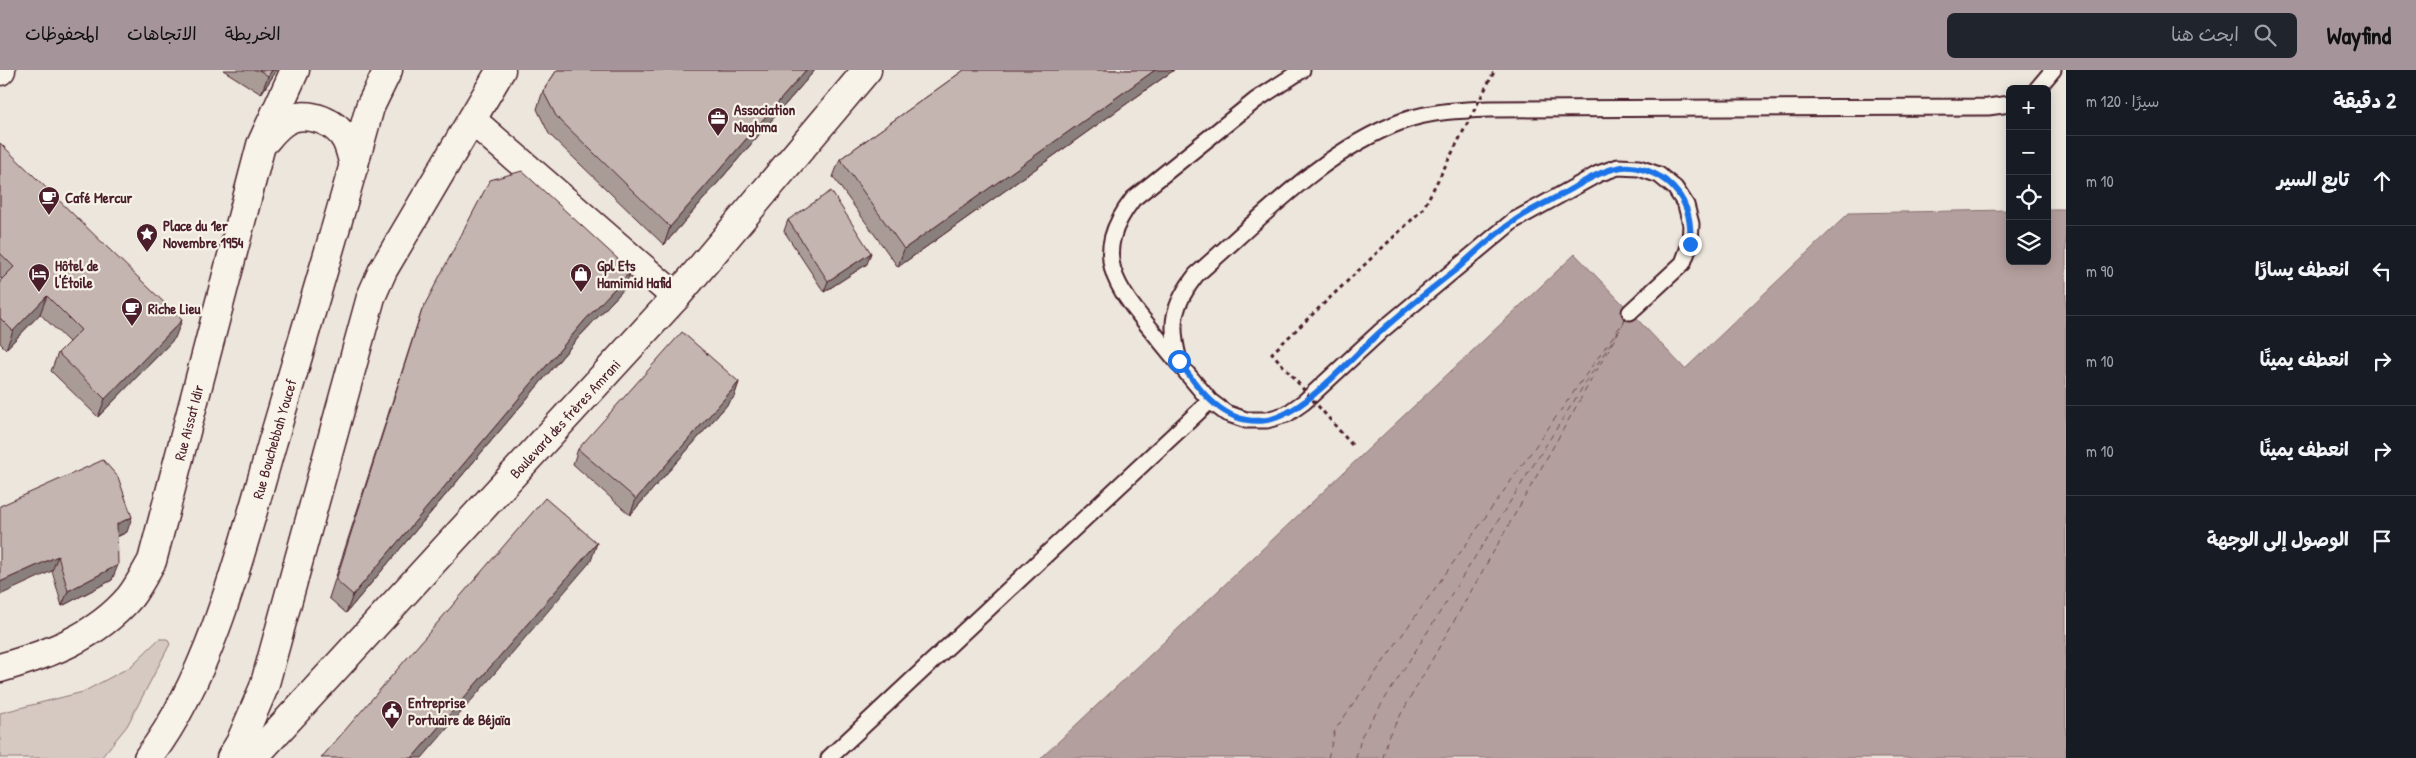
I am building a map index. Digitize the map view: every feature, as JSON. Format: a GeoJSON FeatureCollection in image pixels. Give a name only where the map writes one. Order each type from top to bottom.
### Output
{"type":"FeatureCollection","features":[{"type":"Feature","properties":{"kind":"street","name":"Rue Aissat Idir"},"geometry":{"type":"LineString","coordinates":[[0,668],[62,647],[99,628],[130,597],[152,561],[262,145],[295,70]]}},
{"type":"Feature","properties":{"kind":"street","name":"Rue Aissat Idir"},"geometry":{"type":"LineString","coordinates":[[281,99],[314,70]]}},
{"type":"Feature","properties":{"kind":"street","name":"Rue Bouchebbah Youcef"},"geometry":{"type":"LineString","coordinates":[[366,70],[370,107]]}},
{"type":"Feature","properties":{"kind":"street","name":"Rue Bouchebbah Youcef"},"geometry":{"type":"LineString","coordinates":[[148,758],[182,704],[217,624],[246,535],[370,107],[388,70]]}},
{"type":"Feature","properties":{"kind":"street"},"geometry":{"type":"LineString","coordinates":[[231,758],[264,687],[371,297],[383,270],[501,70]]}},
{"type":"Feature","properties":{"kind":"street","name":"Boulevard des frères Amrani"},"geometry":{"type":"LineString","coordinates":[[253,758],[676,297],[867,70]]}},
{"type":"Feature","properties":{"kind":"street"},"geometry":{"type":"LineString","coordinates":[[262,145],[280,124],[292,118],[307,116],[322,120],[335,127],[345,138],[354,166]]}},
{"type":"Feature","properties":{"kind":"street"},"geometry":{"type":"LineString","coordinates":[[472,120],[676,297]]}},
{"type":"Feature","properties":{"kind":"lane"},"geometry":{"type":"LineString","coordinates":[[1302,70],[1256,100],[1133,199],[1119,218],[1114,232],[1110,262],[1117,284],[1129,304],[1210,401],[1226,414],[1246,420],[1267,420],[1287,414],[1304,402],[1381,331],[1513,221],[1598,174],[1618,168],[1639,168],[1659,175],[1675,188],[1686,205],[1691,224],[1690,244],[1683,263],[1630,312]]}},
{"type":"Feature","properties":{"kind":"lane"},"geometry":{"type":"LineString","coordinates":[[2040,85],[2052,70]]}},
{"type":"Feature","properties":{"kind":"lane"},"geometry":{"type":"LineString","coordinates":[[1192,380],[1179,361],[1173,338],[1176,308],[1182,293],[1196,275],[1310,175],[1356,143],[1404,121],[1448,110],[1988,107],[2006,105]]}},
{"type":"Feature","properties":{"kind":"lane"},"geometry":{"type":"LineString","coordinates":[[829,758],[1210,401]]}},
{"type":"Feature","properties":{"kind":"path"},"geometry":{"type":"LineString","coordinates":[[1352,445],[1272,353],[1423,209],[1495,70]]}},
{"type":"Feature","properties":{"kind":"shaded area"},"geometry":{"type":"Polygon","coordinates":[[[2051,209],[2066,209],[2066,758],[1041,758],[1575,254],[1685,369],[1849,213],[2006,210],[2006,265],[2051,265],[2051,209]]]}},
{"type":"Feature","properties":{"kind":"shaded area"},"geometry":{"type":"Polygon","coordinates":[[[159,639],[167,639],[170,644],[127,726],[101,758],[0,758],[0,713],[83,692],[130,667],[159,639]]]}},
{"type":"Feature","properties":{"kind":"building"},"geometry":{"type":"Polygon","coordinates":[[[259,70],[272,70],[268,76],[259,70]]]}},
{"type":"Feature","properties":{"kind":"building"},"geometry":{"type":"Polygon","coordinates":[[[557,70],[806,70],[670,227],[556,116],[543,91],[557,70]]]}},
{"type":"Feature","properties":{"kind":"building"},"geometry":{"type":"Polygon","coordinates":[[[964,70],[1155,70],[904,249],[840,159],[964,70]]]}},
{"type":"Feature","properties":{"kind":"building"},"geometry":{"type":"Polygon","coordinates":[[[0,143],[182,320],[105,399],[58,353],[81,330],[47,296],[13,331],[0,318],[0,281],[14,267],[0,253],[0,143]]]}},
{"type":"Feature","properties":{"kind":"building"},"geometry":{"type":"Polygon","coordinates":[[[522,171],[631,271],[585,320],[353,595],[336,580],[422,310],[490,180],[522,171]]]}},
{"type":"Feature","properties":{"kind":"building"},"geometry":{"type":"Polygon","coordinates":[[[831,191],[871,253],[828,281],[788,220],[831,191]]]}},
{"type":"Feature","properties":{"kind":"building"},"geometry":{"type":"Polygon","coordinates":[[[682,332],[739,382],[636,499],[578,449],[682,332]]]}},
{"type":"Feature","properties":{"kind":"building"},"geometry":{"type":"Polygon","coordinates":[[[103,460],[118,477],[132,517],[117,524],[118,565],[68,591],[58,556],[0,582],[0,506],[103,460]]]}},
{"type":"Feature","properties":{"kind":"building"},"geometry":{"type":"Polygon","coordinates":[[[545,498],[597,543],[412,758],[321,758],[545,498]]]}},
{"type":"Feature","properties":{"kind":"ferry route"},"geometry":{"type":"LineString","coordinates":[[1328,758],[1335,730],[1626,318]]}},
{"type":"Feature","properties":{"kind":"ferry route"},"geometry":{"type":"LineString","coordinates":[[1383,758],[1388,737],[1626,319]]}},
{"type":"Feature","properties":{"kind":"ferry route"},"geometry":{"type":"LineString","coordinates":[[1356,758],[1362,735],[1621,327]]}},
{"type":"Feature","properties":{"kind":"place","name":"Association Naghma"},"geometry":{"type":"Point","coordinates":[718,137]}},
{"type":"Feature","properties":{"kind":"place","name":"Café Mercur"},"geometry":{"type":"Point","coordinates":[49,216]}},
{"type":"Feature","properties":{"kind":"place","name":"Place du 1er Novembre 1954"},"geometry":{"type":"Point","coordinates":[147,253]}},
{"type":"Feature","properties":{"kind":"place","name":"Hôtel de l'Étoile"},"geometry":{"type":"Point","coordinates":[39,293]}},
{"type":"Feature","properties":{"kind":"place","name":"Gpl Ets Hamimid Hafid"},"geometry":{"type":"Point","coordinates":[581,293]}},
{"type":"Feature","properties":{"kind":"place","name":"Riche Lieu"},"geometry":{"type":"Point","coordinates":[132,327]}},
{"type":"Feature","properties":{"kind":"place","name":"Entreprise Portuaire de Béjaïa"},"geometry":{"type":"Point","coordinates":[392,730]}},
{"type":"Feature","properties":{"kind":"route"},"geometry":{"type":"LineString","coordinates":[[1179,361],[1210,401],[1226,414],[1246,420],[1267,420],[1287,414],[1304,402],[1381,331],[1513,221],[1598,174],[1618,168],[1639,168],[1659,175],[1675,188],[1686,205],[1691,224],[1690,244]]}}]}
